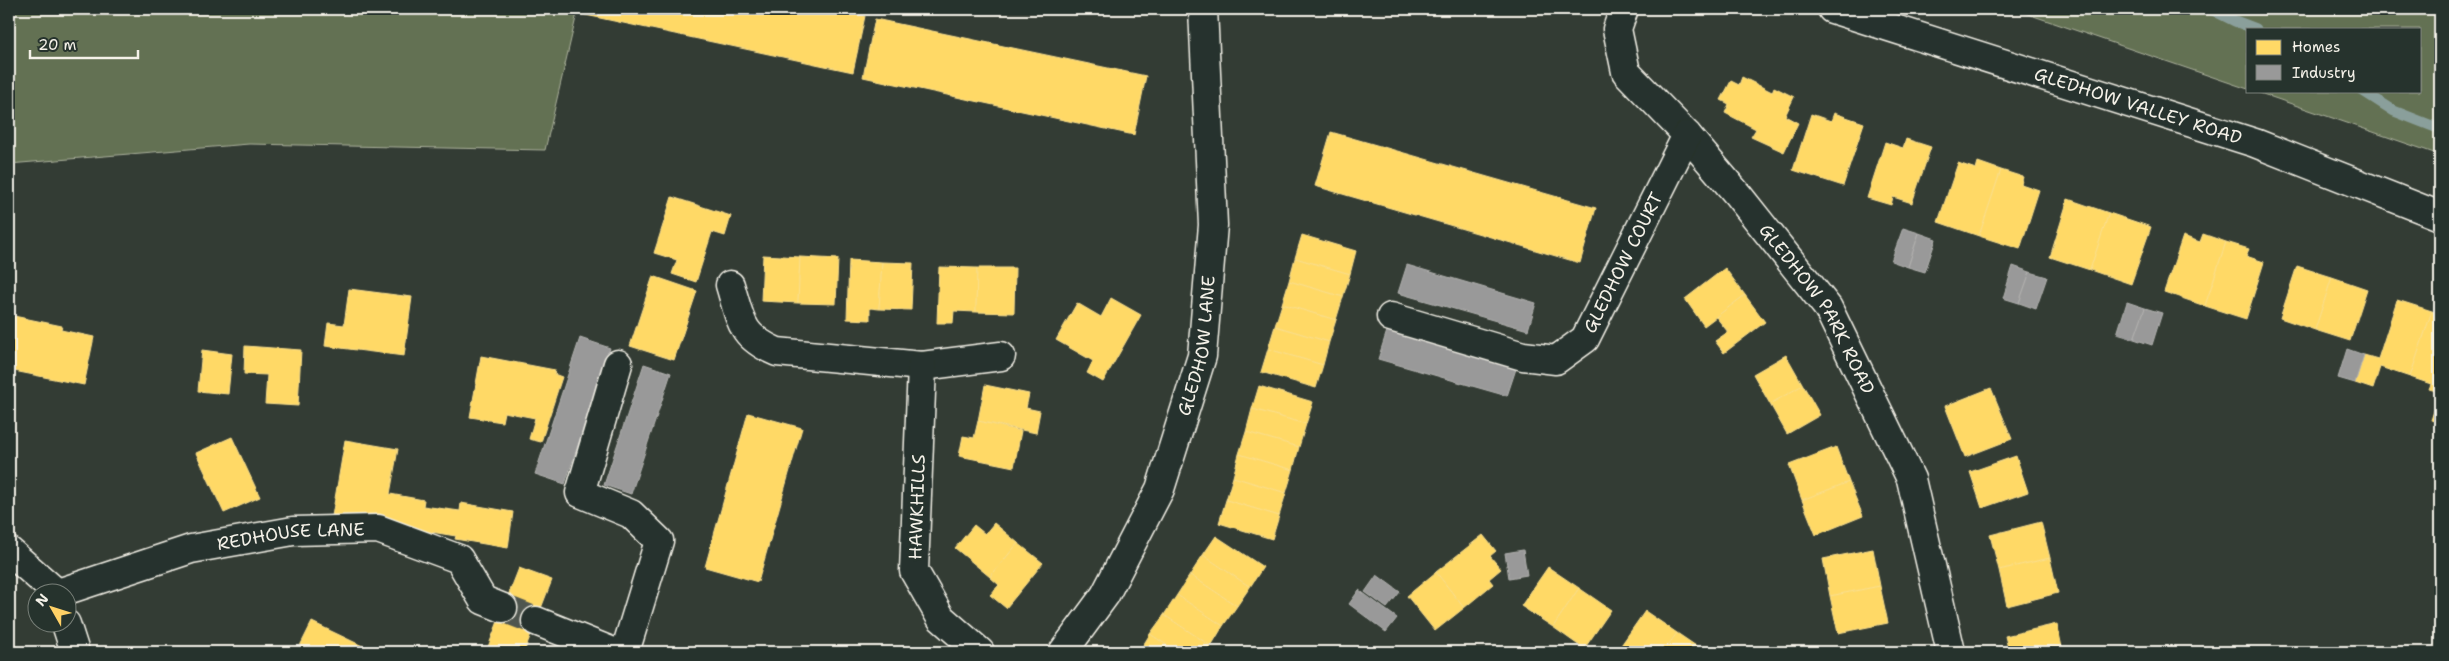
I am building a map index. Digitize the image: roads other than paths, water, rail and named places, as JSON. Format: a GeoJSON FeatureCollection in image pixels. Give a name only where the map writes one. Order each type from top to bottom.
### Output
{"type":"FeatureCollection","features":[{"type":"Feature","properties":{"kind":"street","name":"GLEDHOW LANE"},"geometry":{"type":"LineString","coordinates":[[1063,652],[1105,595],[1160,489],[1202,356],[1213,225],[1203,9]]}},
{"type":"Feature","properties":{"kind":"street","name":"GLEDHOW PARK ROAD"},"geometry":{"type":"LineString","coordinates":[[1624,9],[1617,29],[1626,72],[1687,135],[1738,195],[1828,308],[1911,479],[1951,652]]}},
{"type":"Feature","properties":{"kind":"street","name":"GLEDHOW VALLEY ROAD"},"geometry":{"type":"LineString","coordinates":[[1832,9],[2255,144],[2440,216]]}},
{"type":"Feature","properties":{"kind":"street","name":"GLEDHOW COURT"},"geometry":{"type":"LineString","coordinates":[[1391,317],[1523,356],[1556,360],[1585,339],[1687,135]]}},
{"type":"Feature","properties":{"kind":"street"},"geometry":{"type":"LineString","coordinates":[[730,285],[742,324],[757,343],[777,352],[922,366],[1001,356]]}},
{"type":"Feature","properties":{"kind":"street"},"geometry":{"type":"LineString","coordinates":[[618,364],[580,493],[631,514],[659,541],[624,652]]}},
{"type":"Feature","properties":{"kind":"street","name":"HAWKHILLS"},"geometry":{"type":"LineString","coordinates":[[922,366],[914,570],[941,618],[980,652]]}},
{"type":"Feature","properties":{"kind":"street","name":"REDHOUSE LANE"},"geometry":{"type":"LineString","coordinates":[[78,586],[192,549],[293,531],[378,529],[459,559],[483,600],[503,608]]}},
{"type":"Feature","properties":{"kind":"street"},"geometry":{"type":"LineString","coordinates":[[9,551],[48,584]]}},
{"type":"Feature","properties":{"kind":"street"},"geometry":{"type":"LineString","coordinates":[[536,621],[613,652]]}},
{"type":"Feature","properties":{"kind":"street"},"geometry":{"type":"LineString","coordinates":[[69,634],[75,652]]}},
{"type":"Feature","properties":{"kind":"waterway"},"geometry":{"type":"LineString","coordinates":[[2211,9],[2253,28]]}},
{"type":"Feature","properties":{"kind":"waterway"},"geometry":{"type":"LineString","coordinates":[[2365,92],[2394,111],[2440,129]]}},
{"type":"Feature","properties":{"kind":"tunnel"},"geometry":{"type":"LineString","coordinates":[[503,608],[536,621]]}}]}
